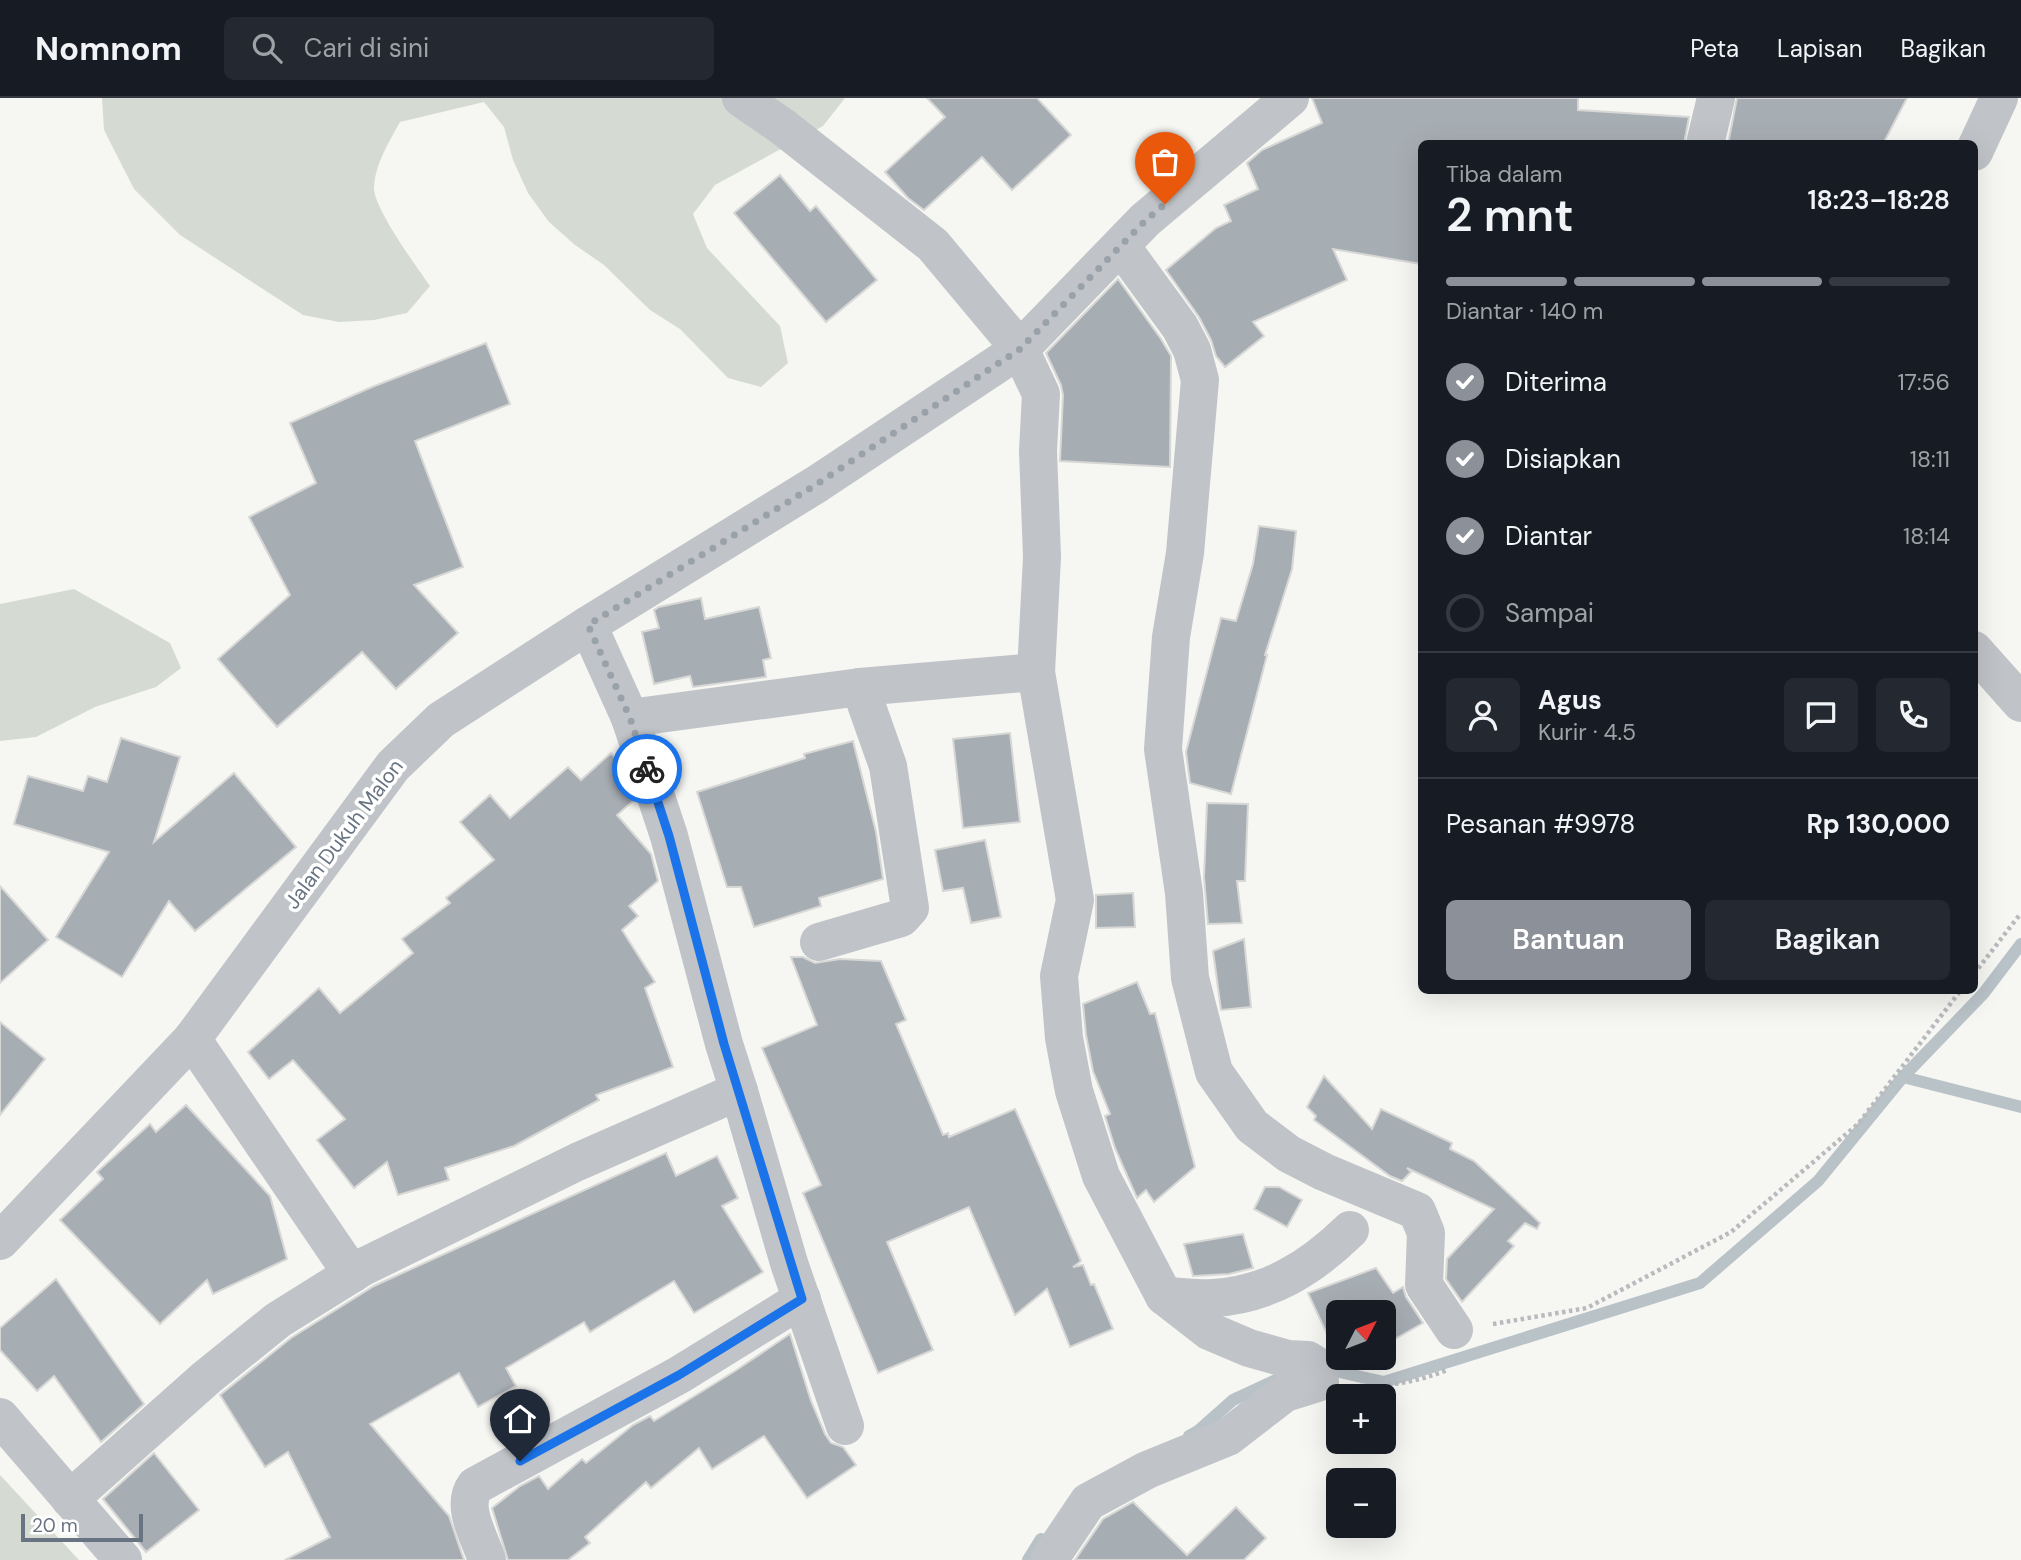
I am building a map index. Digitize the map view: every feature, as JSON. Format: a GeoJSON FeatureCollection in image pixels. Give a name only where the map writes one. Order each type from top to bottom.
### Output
{"type":"FeatureCollection","features":[{"type":"Feature","properties":{"kind":"street"},"geometry":{"type":"LineString","coordinates":[[741,98],[783,127],[933,244],[1020,349],[1041,394],[1038,451],[1042,557],[1036,672],[1075,900],[1059,975],[1064,1038],[1072,1078],[1101,1176],[1164,1296],[1209,1331],[1249,1348],[1288,1359],[1308,1360],[1319,1374],[1285,1393],[1228,1437],[1147,1471],[1088,1502],[1049,1560]]}},
{"type":"Feature","properties":{"kind":"street","name":"Jalan Dukuh Malon"},"geometry":{"type":"LineString","coordinates":[[0,1241],[192,1039],[393,766],[441,720],[588,625],[817,484],[1020,349],[1146,220],[1290,98]]}},
{"type":"Feature","properties":{"kind":"street"},"geometry":{"type":"LineString","coordinates":[[1706,140],[1716,98]]}},
{"type":"Feature","properties":{"kind":"street"},"geometry":{"type":"LineString","coordinates":[[1978,143],[1999,98]]}},
{"type":"Feature","properties":{"kind":"street"},"geometry":{"type":"LineString","coordinates":[[1121,246],[1180,327],[1192,350],[1200,380],[1185,553],[1171,637],[1163,749],[1184,893],[1190,978],[1214,1072],[1251,1126],[1289,1154],[1324,1172],[1417,1211],[1426,1233],[1424,1285],[1455,1348]]}},
{"type":"Feature","properties":{"kind":"street"},"geometry":{"type":"LineString","coordinates":[[588,625],[630,718],[669,836],[721,1031],[802,1299],[845,1426]]}},
{"type":"Feature","properties":{"kind":"street"},"geometry":{"type":"LineString","coordinates":[[1978,655],[2021,704]]}},
{"type":"Feature","properties":{"kind":"street"},"geometry":{"type":"LineString","coordinates":[[630,718],[860,687],[1036,672]]}},
{"type":"Feature","properties":{"kind":"street"},"geometry":{"type":"LineString","coordinates":[[819,942],[901,918],[910,908],[888,766],[860,687]]}},
{"type":"Feature","properties":{"kind":"street"},"geometry":{"type":"LineString","coordinates":[[192,1039],[352,1274]]}},
{"type":"Feature","properties":{"kind":"street"},"geometry":{"type":"LineString","coordinates":[[70,1499],[206,1378],[278,1320],[352,1274],[577,1162],[739,1091]]}},
{"type":"Feature","properties":{"kind":"street"},"geometry":{"type":"LineString","coordinates":[[1164,1296],[1224,1297],[1247,1293],[1289,1279],[1325,1254],[1350,1230]]}},
{"type":"Feature","properties":{"kind":"street"},"geometry":{"type":"LineString","coordinates":[[487,1560],[468,1504],[469,1494],[475,1486],[679,1375],[802,1299]]}},
{"type":"Feature","properties":{"kind":"street"},"geometry":{"type":"LineString","coordinates":[[0,1417],[123,1560]]}},
{"type":"Feature","properties":{"kind":"path"},"geometry":{"type":"LineString","coordinates":[[1978,969],[2021,913]]}},
{"type":"Feature","properties":{"kind":"path"},"geometry":{"type":"LineString","coordinates":[[1319,1374],[1347,1386],[1384,1386],[1420,1380],[1455,1348],[1587,1308],[1731,1232],[1858,1124],[1958,994]]}},
{"type":"Feature","properties":{"kind":"shaded area"},"geometry":{"type":"Polygon","coordinates":[[[102,98],[845,98],[823,126],[715,185],[693,214],[707,248],[780,326],[788,363],[761,387],[728,378],[680,329],[650,310],[604,265],[575,245],[549,222],[528,193],[513,160],[504,127],[484,102],[400,122],[380,162],[374,188],[388,223],[430,286],[407,313],[374,320],[339,322],[303,315],[180,235],[134,189],[104,130],[102,98]]]}},
{"type":"Feature","properties":{"kind":"shaded area"},"geometry":{"type":"Polygon","coordinates":[[[74,589],[170,643],[181,668],[156,687],[95,707],[36,737],[0,741],[0,604],[74,589]]]}},
{"type":"Feature","properties":{"kind":"shaded area"},"geometry":{"type":"Polygon","coordinates":[[[0,1475],[79,1560],[0,1560],[0,1475]]]}},
{"type":"Feature","properties":{"kind":"building"},"geometry":{"type":"Polygon","coordinates":[[[927,98],[1037,98],[1071,135],[1012,190],[982,157],[924,210],[908,198],[885,172],[945,117],[927,98]]]}},
{"type":"Feature","properties":{"kind":"building"},"geometry":{"type":"Polygon","coordinates":[[[1312,98],[1578,98],[1578,110],[1689,117],[1685,140],[1418,140],[1418,263],[1333,249],[1347,280],[1253,322],[1264,336],[1225,367],[1216,356],[1199,317],[1166,270],[1216,228],[1231,221],[1224,205],[1258,189],[1247,163],[1262,150],[1322,123],[1312,98]]]}},
{"type":"Feature","properties":{"kind":"building"},"geometry":{"type":"Polygon","coordinates":[[[1737,98],[1907,98],[1885,140],[1729,140],[1737,98]]]}},
{"type":"Feature","properties":{"kind":"building"},"geometry":{"type":"Polygon","coordinates":[[[780,175],[810,211],[816,206],[877,280],[826,322],[734,213],[780,175]]]}},
{"type":"Feature","properties":{"kind":"building"},"geometry":{"type":"Polygon","coordinates":[[[1118,279],[1171,356],[1170,467],[1060,461],[1063,395],[1046,353],[1118,279]]]}},
{"type":"Feature","properties":{"kind":"building"},"geometry":{"type":"Polygon","coordinates":[[[486,343],[510,404],[415,441],[463,567],[414,585],[458,633],[396,689],[362,652],[277,727],[218,659],[290,595],[249,517],[316,483],[290,423],[372,387],[486,343]]]}},
{"type":"Feature","properties":{"kind":"building"},"geometry":{"type":"Polygon","coordinates":[[[1259,526],[1296,531],[1292,569],[1265,655],[1231,794],[1190,783],[1186,752],[1221,618],[1236,621],[1253,564],[1259,526]]]}},
{"type":"Feature","properties":{"kind":"building"},"geometry":{"type":"Polygon","coordinates":[[[701,598],[705,619],[759,607],[771,658],[763,660],[766,677],[693,687],[690,676],[654,684],[642,632],[659,628],[654,610],[701,598]]]}},
{"type":"Feature","properties":{"kind":"building"},"geometry":{"type":"Polygon","coordinates":[[[1010,733],[1020,822],[963,828],[953,739],[1010,733]]]}},
{"type":"Feature","properties":{"kind":"building"},"geometry":{"type":"Polygon","coordinates":[[[121,738],[180,757],[154,842],[234,773],[296,847],[195,931],[169,901],[122,977],[56,937],[109,852],[14,824],[28,776],[83,791],[88,776],[107,782],[121,738]]]}},
{"type":"Feature","properties":{"kind":"building"},"geometry":{"type":"Polygon","coordinates":[[[853,741],[876,832],[883,879],[819,898],[821,906],[754,927],[741,887],[727,887],[697,792],[805,758],[804,754],[853,741]]]}},
{"type":"Feature","properties":{"kind":"building"},"geometry":{"type":"Polygon","coordinates":[[[611,753],[623,767],[634,800],[617,815],[651,854],[658,881],[629,906],[638,916],[622,930],[655,982],[645,988],[673,1067],[596,1095],[599,1100],[514,1146],[445,1168],[449,1180],[398,1195],[387,1162],[354,1188],[317,1140],[345,1119],[293,1060],[269,1079],[248,1052],[319,988],[340,1013],[413,953],[402,939],[450,903],[446,898],[494,860],[460,822],[490,795],[510,818],[568,767],[581,780],[611,753]]]}},
{"type":"Feature","properties":{"kind":"building"},"geometry":{"type":"Polygon","coordinates":[[[1207,803],[1248,804],[1245,881],[1237,881],[1242,923],[1208,924],[1204,877],[1207,803]]]}},
{"type":"Feature","properties":{"kind":"building"},"geometry":{"type":"Polygon","coordinates":[[[985,840],[1001,917],[971,923],[963,888],[943,891],[935,850],[985,840]]]}},
{"type":"Feature","properties":{"kind":"building"},"geometry":{"type":"Polygon","coordinates":[[[0,886],[48,940],[0,983],[0,886]]]}},
{"type":"Feature","properties":{"kind":"building"},"geometry":{"type":"Polygon","coordinates":[[[1133,893],[1135,927],[1096,928],[1096,895],[1133,893]]]}},
{"type":"Feature","properties":{"kind":"building"},"geometry":{"type":"Polygon","coordinates":[[[1244,939],[1251,1007],[1221,1010],[1213,951],[1244,939]]]}},
{"type":"Feature","properties":{"kind":"building"},"geometry":{"type":"Polygon","coordinates":[[[791,957],[803,957],[815,963],[840,959],[881,961],[906,1020],[896,1024],[943,1135],[948,1133],[949,1137],[1015,1109],[1081,1261],[1073,1267],[1083,1265],[1113,1329],[1070,1347],[1047,1289],[1015,1315],[969,1207],[887,1242],[933,1350],[878,1373],[803,1193],[821,1185],[762,1048],[817,1025],[791,957]]]}},
{"type":"Feature","properties":{"kind":"building"},"geometry":{"type":"Polygon","coordinates":[[[1137,982],[1150,1014],[1155,1013],[1195,1167],[1154,1202],[1146,1190],[1137,1198],[1115,1148],[1105,1116],[1110,1114],[1093,1071],[1083,1004],[1137,982]]]}},
{"type":"Feature","properties":{"kind":"building"},"geometry":{"type":"Polygon","coordinates":[[[0,1022],[45,1059],[0,1115],[0,1022]]]}},
{"type":"Feature","properties":{"kind":"building"},"geometry":{"type":"Polygon","coordinates":[[[1324,1076],[1372,1129],[1381,1109],[1452,1143],[1450,1149],[1474,1161],[1540,1223],[1537,1229],[1525,1223],[1508,1241],[1514,1246],[1462,1302],[1446,1279],[1447,1259],[1494,1209],[1407,1168],[1411,1172],[1402,1181],[1390,1176],[1314,1120],[1316,1116],[1307,1107],[1324,1076]]]}},
{"type":"Feature","properties":{"kind":"building"},"geometry":{"type":"Polygon","coordinates":[[[186,1105],[270,1196],[287,1259],[213,1294],[207,1280],[160,1324],[60,1220],[103,1179],[97,1172],[150,1124],[156,1132],[186,1105]]]}},
{"type":"Feature","properties":{"kind":"building"},"geometry":{"type":"Polygon","coordinates":[[[666,1153],[676,1176],[717,1156],[738,1198],[722,1206],[763,1272],[694,1313],[674,1281],[590,1332],[584,1322],[506,1368],[516,1386],[478,1407],[459,1373],[370,1424],[449,1516],[464,1560],[285,1560],[330,1537],[288,1452],[265,1467],[220,1395],[291,1338],[374,1286],[666,1153]]]}},
{"type":"Feature","properties":{"kind":"building"},"geometry":{"type":"Polygon","coordinates":[[[1265,1187],[1279,1187],[1302,1200],[1287,1227],[1254,1209],[1265,1187]]]}},
{"type":"Feature","properties":{"kind":"building"},"geometry":{"type":"Polygon","coordinates":[[[1243,1234],[1253,1268],[1229,1274],[1193,1276],[1184,1244],[1243,1234]]]}},
{"type":"Feature","properties":{"kind":"building"},"geometry":{"type":"Polygon","coordinates":[[[1376,1268],[1393,1293],[1403,1287],[1406,1297],[1423,1323],[1396,1338],[1396,1300],[1326,1300],[1326,1332],[1308,1293],[1376,1268]]]}},
{"type":"Feature","properties":{"kind":"building"},"geometry":{"type":"Polygon","coordinates":[[[56,1279],[144,1404],[101,1442],[54,1376],[37,1391],[0,1350],[0,1328],[56,1279]]]}},
{"type":"Feature","properties":{"kind":"building"},"geometry":{"type":"Polygon","coordinates":[[[790,1334],[811,1401],[825,1434],[831,1443],[843,1447],[856,1465],[807,1498],[764,1436],[712,1469],[699,1448],[651,1488],[646,1482],[585,1537],[590,1543],[568,1560],[508,1560],[492,1508],[520,1486],[539,1476],[548,1489],[582,1459],[586,1463],[633,1425],[650,1416],[654,1421],[790,1334]]]}},
{"type":"Feature","properties":{"kind":"building"},"geometry":{"type":"Polygon","coordinates":[[[154,1453],[199,1510],[146,1552],[103,1499],[154,1453]]]}},
{"type":"Feature","properties":{"kind":"building"},"geometry":{"type":"Polygon","coordinates":[[[1133,1502],[1187,1555],[1236,1507],[1266,1538],[1244,1560],[1075,1560],[1103,1519],[1133,1502]]]}},
{"type":"Feature","properties":{"kind":"waterway"},"geometry":{"type":"LineString","coordinates":[[1321,1370],[1384,1382],[1700,1283],[1818,1181],[1903,1077],[1983,994],[2021,944]]}},
{"type":"Feature","properties":{"kind":"waterway"},"geometry":{"type":"LineString","coordinates":[[1903,1077],[2021,1107]]}},
{"type":"Feature","properties":{"kind":"waterway"},"geometry":{"type":"LineString","coordinates":[[1189,1436],[1233,1400],[1276,1380]]}},
{"type":"Feature","properties":{"kind":"waterway"},"geometry":{"type":"LineString","coordinates":[[1028,1560],[1041,1539]]}},
{"type":"Feature","properties":{"kind":"way so far"},"geometry":{"type":"LineString","coordinates":[[647,769],[630,718],[588,625],[817,484],[1020,349],[1146,220],[1165,204]]}},
{"type":"Feature","properties":{"kind":"route"},"geometry":{"type":"LineString","coordinates":[[520,1461],[679,1375],[802,1299],[724,1044],[669,836],[647,769]]}}]}
